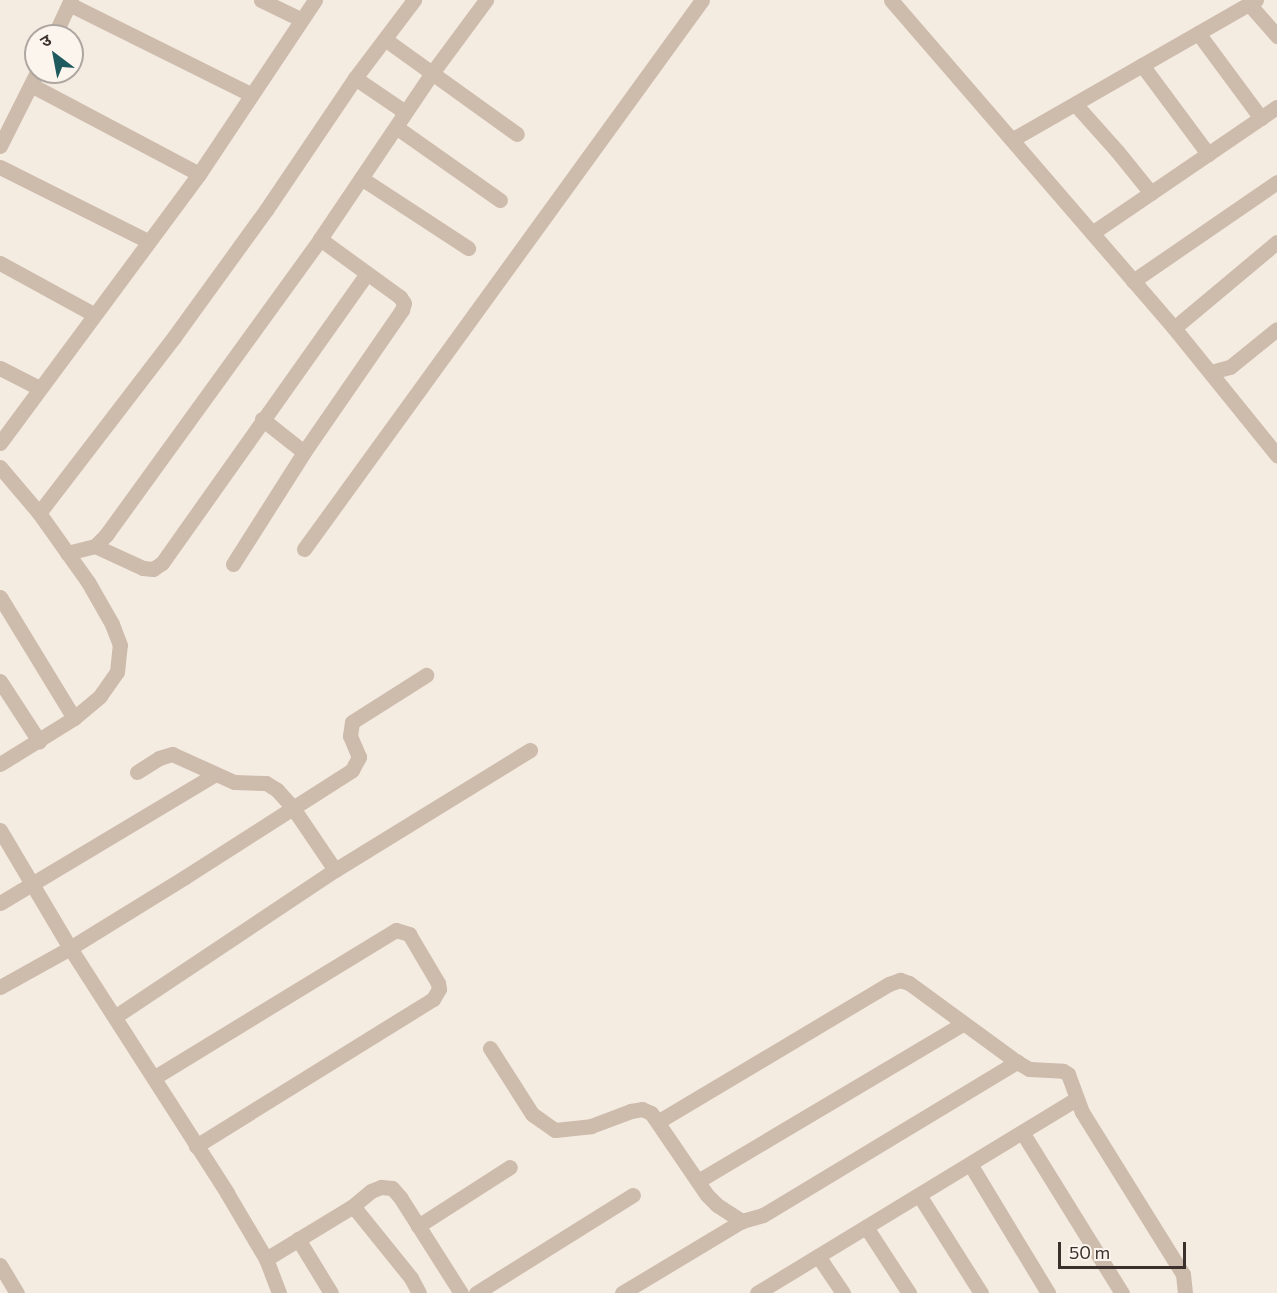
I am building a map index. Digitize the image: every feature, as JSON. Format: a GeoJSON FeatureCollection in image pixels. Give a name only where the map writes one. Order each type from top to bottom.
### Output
{"type":"FeatureCollection","features":[{"type":"Feature","properties":{"kind":"street"},"geometry":{"type":"LineString","coordinates":[[261,0],[300,20]]}},
{"type":"Feature","properties":{"kind":"street"},"geometry":{"type":"LineString","coordinates":[[0,443],[93,314],[200,174],[315,0]]}},
{"type":"Feature","properties":{"kind":"street"},"geometry":{"type":"LineString","coordinates":[[39,513],[253,228],[355,78],[414,0]]}},
{"type":"Feature","properties":{"kind":"street"},"geometry":{"type":"LineString","coordinates":[[67,553],[95,546],[106,535],[320,239],[432,73],[486,0]]}},
{"type":"Feature","properties":{"kind":"street"},"geometry":{"type":"LineString","coordinates":[[304,549],[702,0]]}},
{"type":"Feature","properties":{"kind":"street"},"geometry":{"type":"LineString","coordinates":[[891,0],[1174,328],[1277,455]]}},
{"type":"Feature","properties":{"kind":"street"},"geometry":{"type":"LineString","coordinates":[[60,24],[70,2],[252,95]]}},
{"type":"Feature","properties":{"kind":"street"},"geometry":{"type":"LineString","coordinates":[[1013,140],[1253,2],[1277,36]]}},
{"type":"Feature","properties":{"kind":"street"},"geometry":{"type":"LineString","coordinates":[[1198,33],[1261,118]]}},
{"type":"Feature","properties":{"kind":"street"},"geometry":{"type":"LineString","coordinates":[[386,40],[517,134]]}},
{"type":"Feature","properties":{"kind":"street"},"geometry":{"type":"LineString","coordinates":[[1142,65],[1208,154]]}},
{"type":"Feature","properties":{"kind":"street"},"geometry":{"type":"LineString","coordinates":[[355,78],[405,112]]}},
{"type":"Feature","properties":{"kind":"street"},"geometry":{"type":"LineString","coordinates":[[0,146],[31,84]]}},
{"type":"Feature","properties":{"kind":"street"},"geometry":{"type":"LineString","coordinates":[[44,84],[200,174]]}},
{"type":"Feature","properties":{"kind":"street"},"geometry":{"type":"LineString","coordinates":[[1075,104],[1118,151],[1151,193]]}},
{"type":"Feature","properties":{"kind":"street"},"geometry":{"type":"LineString","coordinates":[[1092,232],[1277,107]]}},
{"type":"Feature","properties":{"kind":"street"},"geometry":{"type":"LineString","coordinates":[[396,126],[500,200]]}},
{"type":"Feature","properties":{"kind":"street"},"geometry":{"type":"LineString","coordinates":[[0,167],[148,241]]}},
{"type":"Feature","properties":{"kind":"street"},"geometry":{"type":"LineString","coordinates":[[361,178],[468,248]]}},
{"type":"Feature","properties":{"kind":"street"},"geometry":{"type":"LineString","coordinates":[[1133,281],[1277,182]]}},
{"type":"Feature","properties":{"kind":"street"},"geometry":{"type":"LineString","coordinates":[[233,564],[304,452],[402,310],[404,303],[400,297],[320,239]]}},
{"type":"Feature","properties":{"kind":"street"},"geometry":{"type":"LineString","coordinates":[[1174,328],[1277,242]]}},
{"type":"Feature","properties":{"kind":"street"},"geometry":{"type":"LineString","coordinates":[[0,263],[93,314]]}},
{"type":"Feature","properties":{"kind":"street"},"geometry":{"type":"LineString","coordinates":[[95,546],[143,568],[153,569],[162,563],[367,273]]}},
{"type":"Feature","properties":{"kind":"street"},"geometry":{"type":"LineString","coordinates":[[1211,372],[1230,367],[1275,334]]}},
{"type":"Feature","properties":{"kind":"street"},"geometry":{"type":"LineString","coordinates":[[0,368],[39,388]]}},
{"type":"Feature","properties":{"kind":"street"},"geometry":{"type":"LineString","coordinates":[[262,419],[304,452]]}},
{"type":"Feature","properties":{"kind":"street"},"geometry":{"type":"LineString","coordinates":[[0,467],[39,513],[67,553],[112,624],[120,645],[117,672],[100,696],[74,718],[0,764]]}},
{"type":"Feature","properties":{"kind":"street"},"geometry":{"type":"LineString","coordinates":[[0,597],[74,718]]}},
{"type":"Feature","properties":{"kind":"street"},"geometry":{"type":"LineString","coordinates":[[0,987],[70,948],[293,808],[357,764],[359,758],[349,729],[352,722],[426,675]]}},
{"type":"Feature","properties":{"kind":"street"},"geometry":{"type":"LineString","coordinates":[[0,681],[39,741]]}},
{"type":"Feature","properties":{"kind":"street"},"geometry":{"type":"LineString","coordinates":[[116,1016],[335,870],[530,750]]}},
{"type":"Feature","properties":{"kind":"street"},"geometry":{"type":"LineString","coordinates":[[137,772],[159,758],[172,754],[214,775],[234,782],[266,783],[277,790],[293,808],[335,870]]}},
{"type":"Feature","properties":{"kind":"street"},"geometry":{"type":"LineString","coordinates":[[0,903],[214,775]]}},
{"type":"Feature","properties":{"kind":"street"},"geometry":{"type":"LineString","coordinates":[[0,830],[70,948],[155,1077],[266,1258],[279,1293]]}},
{"type":"Feature","properties":{"kind":"street"},"geometry":{"type":"LineString","coordinates":[[155,1077],[396,930],[409,934],[438,983],[439,989],[433,999],[196,1146]]}},
{"type":"Feature","properties":{"kind":"street"},"geometry":{"type":"LineString","coordinates":[[659,1121],[889,984],[900,980],[909,983],[962,1024],[1017,1062],[1042,1071],[1064,1071],[1072,1079],[1076,1099],[1183,1274],[1185,1293]]}},
{"type":"Feature","properties":{"kind":"street"},"geometry":{"type":"LineString","coordinates":[[698,1181],[962,1024]]}},
{"type":"Feature","properties":{"kind":"street"},"geometry":{"type":"LineString","coordinates":[[490,1048],[532,1114],[555,1130],[591,1126],[642,1109],[651,1113],[659,1121],[698,1181],[717,1205],[742,1221]]}},
{"type":"Feature","properties":{"kind":"street"},"geometry":{"type":"LineString","coordinates":[[622,1293],[742,1221],[764,1215],[1017,1062]]}},
{"type":"Feature","properties":{"kind":"street"},"geometry":{"type":"LineString","coordinates":[[767,1290],[818,1256],[1076,1099]]}},
{"type":"Feature","properties":{"kind":"street"},"geometry":{"type":"LineString","coordinates":[[1022,1132],[1122,1293]]}},
{"type":"Feature","properties":{"kind":"street"},"geometry":{"type":"LineString","coordinates":[[970,1164],[1048,1293]]}},
{"type":"Feature","properties":{"kind":"street"},"geometry":{"type":"LineString","coordinates":[[418,1226],[510,1167]]}},
{"type":"Feature","properties":{"kind":"street"},"geometry":{"type":"LineString","coordinates":[[266,1258],[353,1206],[371,1191],[381,1187],[392,1188],[461,1293]]}},
{"type":"Feature","properties":{"kind":"street"},"geometry":{"type":"LineString","coordinates":[[476,1293],[633,1195]]}},
{"type":"Feature","properties":{"kind":"street"},"geometry":{"type":"LineString","coordinates":[[919,1195],[981,1293]]}},
{"type":"Feature","properties":{"kind":"street"},"geometry":{"type":"LineString","coordinates":[[353,1206],[411,1278],[419,1293]]}},
{"type":"Feature","properties":{"kind":"street"},"geometry":{"type":"LineString","coordinates":[[866,1227],[909,1293]]}},
{"type":"Feature","properties":{"kind":"street"},"geometry":{"type":"LineString","coordinates":[[298,1239],[331,1293]]}},
{"type":"Feature","properties":{"kind":"street"},"geometry":{"type":"LineString","coordinates":[[818,1256],[843,1293]]}},
{"type":"Feature","properties":{"kind":"street"},"geometry":{"type":"LineString","coordinates":[[0,1265],[17,1293]]}}]}
